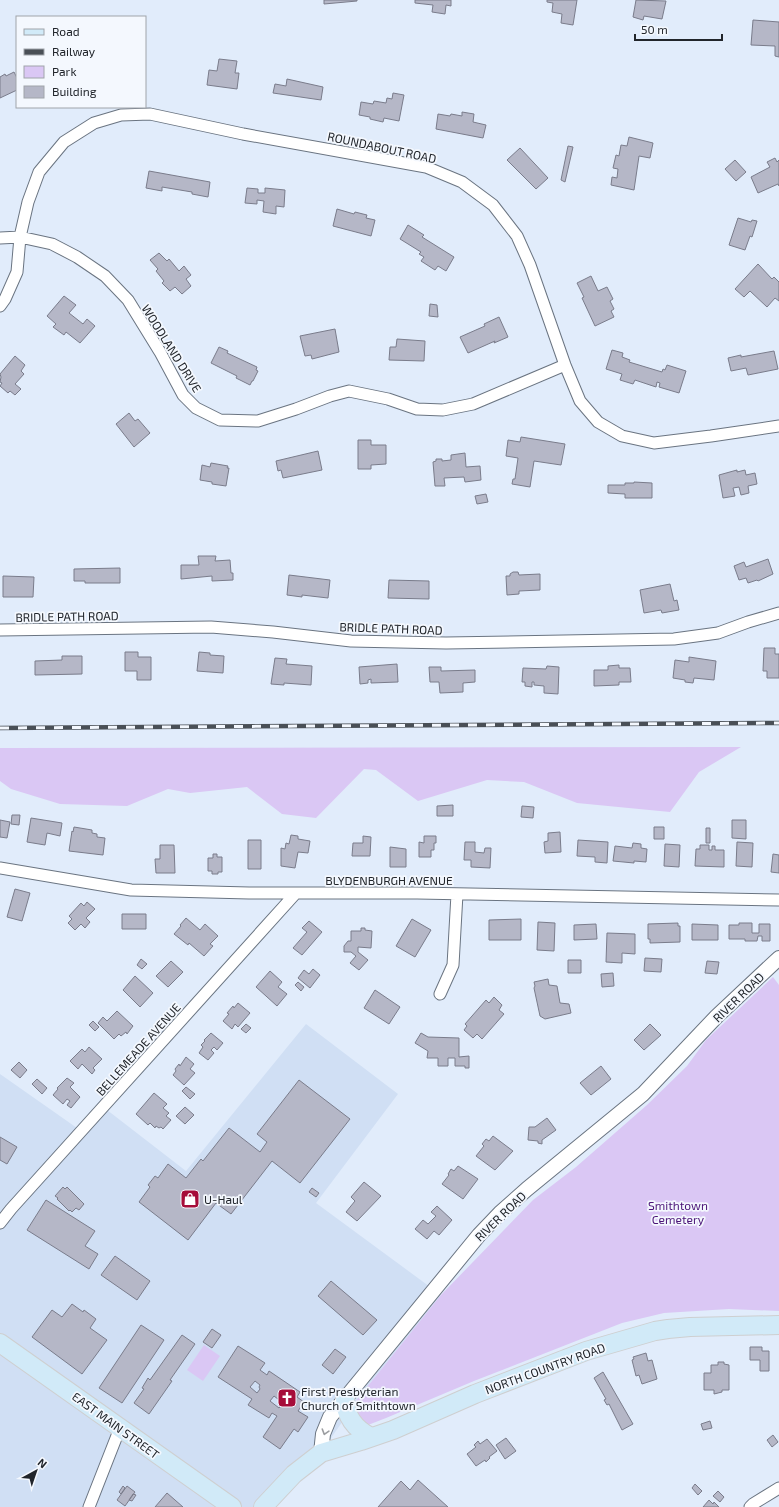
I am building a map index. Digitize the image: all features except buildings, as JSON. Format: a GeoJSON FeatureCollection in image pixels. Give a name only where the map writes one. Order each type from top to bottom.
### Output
{"type":"FeatureCollection","features":[{"type":"Feature","properties":{"kind":"main road","name":"NORTH COUNTRY ROAD"},"geometry":{"type":"LineString","coordinates":[[321,1453],[393,1430],[475,1394],[586,1351],[655,1331],[690,1327],[779,1325]]}},
{"type":"Feature","properties":{"kind":"main road","name":"EAST MAIN STREET"},"geometry":{"type":"LineString","coordinates":[[0,1343],[232,1507]]}},
{"type":"Feature","properties":{"kind":"main road"},"geometry":{"type":"LineString","coordinates":[[346,1398],[345,1407],[349,1417],[358,1428],[371,1437]]}},
{"type":"Feature","properties":{"kind":"main road"},"geometry":{"type":"LineString","coordinates":[[263,1507],[294,1474],[321,1453]]}},
{"type":"Feature","properties":{"kind":"street","name":"ROUNDABOUT ROAD"},"geometry":{"type":"LineString","coordinates":[[0,306],[5,299],[17,272],[20,237],[28,202],[39,172],[64,142],[94,123],[121,115],[150,114],[243,134],[426,167],[462,182],[493,205],[517,236],[530,265],[565,365],[580,401],[598,422],[622,436],[654,443],[779,426]]}},
{"type":"Feature","properties":{"kind":"street","name":"WOODLAND DRIVE"},"geometry":{"type":"LineString","coordinates":[[0,238],[20,237],[52,244],[77,257],[105,276],[128,300],[160,352],[183,394],[196,408],[220,420],[258,421],[330,396],[350,391],[388,399],[417,409],[443,410],[474,404],[565,365]]}},
{"type":"Feature","properties":{"kind":"street","name":"BRIDLE PATH ROAD"},"geometry":{"type":"LineString","coordinates":[[0,630],[211,627],[351,641],[438,642],[674,639],[718,633],[748,622],[779,614]]}},
{"type":"Feature","properties":{"kind":"street","name":"BLYDENBURGH AVENUE"},"geometry":{"type":"LineString","coordinates":[[0,868],[131,890],[779,900]]}},
{"type":"Feature","properties":{"kind":"street","name":"BELLEMEADE AVENUE"},"geometry":{"type":"LineString","coordinates":[[0,1224],[11,1209],[296,893]]}},
{"type":"Feature","properties":{"kind":"street"},"geometry":{"type":"LineString","coordinates":[[440,994],[453,965],[456,894]]}},
{"type":"Feature","properties":{"kind":"street","name":"RIVER ROAD"},"geometry":{"type":"LineString","coordinates":[[321,1453],[323,1434],[330,1417],[454,1264],[500,1213],[643,1094],[717,1016],[779,958]]}},
{"type":"Feature","properties":{"kind":"street"},"geometry":{"type":"LineString","coordinates":[[89,1507],[120,1428]]}},
{"type":"Feature","properties":{"kind":"street"},"geometry":{"type":"LineString","coordinates":[[750,1507],[779,1488]]}},
{"type":"Feature","properties":{"kind":"shaded area"},"geometry":{"type":"Polygon","coordinates":[[[306,1024],[398,1094],[316,1203],[441,1295],[355,1402],[319,1455],[261,1507],[0,1507],[0,1074],[77,1128],[98,1103],[186,1171],[306,1024]]]}},
{"type":"Feature","properties":{"kind":"green space"},"geometry":{"type":"Polygon","coordinates":[[[741,747],[699,772],[670,812],[577,803],[524,782],[487,780],[418,801],[376,770],[364,769],[316,818],[282,814],[247,787],[190,793],[168,789],[127,806],[60,804],[11,789],[0,781],[0,748],[741,747]]]}},
{"type":"Feature","properties":{"kind":"green space","name":"Smithtown Cemetery"},"geometry":{"type":"Polygon","coordinates":[[[773,977],[779,985],[779,1311],[729,1309],[664,1313],[622,1323],[474,1381],[386,1418],[368,1425],[363,1424],[352,1408],[355,1402],[441,1295],[533,1200],[576,1167],[647,1105],[687,1066],[706,1040],[773,977]]]}},
{"type":"Feature","properties":{"kind":"green space"},"geometry":{"type":"Polygon","coordinates":[[[204,1345],[220,1356],[203,1381],[187,1370],[204,1345]]]}},
{"type":"Feature","properties":{"kind":"railway"},"geometry":{"type":"LineString","coordinates":[[0,728],[779,723]]}},
{"type":"Feature","properties":{"kind":"place","name":"U-Haul"},"geometry":{"type":"Point","coordinates":[190,1199]}},
{"type":"Feature","properties":{"kind":"place","name":"First Presbyterian Church of Smithtown"},"geometry":{"type":"Point","coordinates":[287,1398]}}]}
